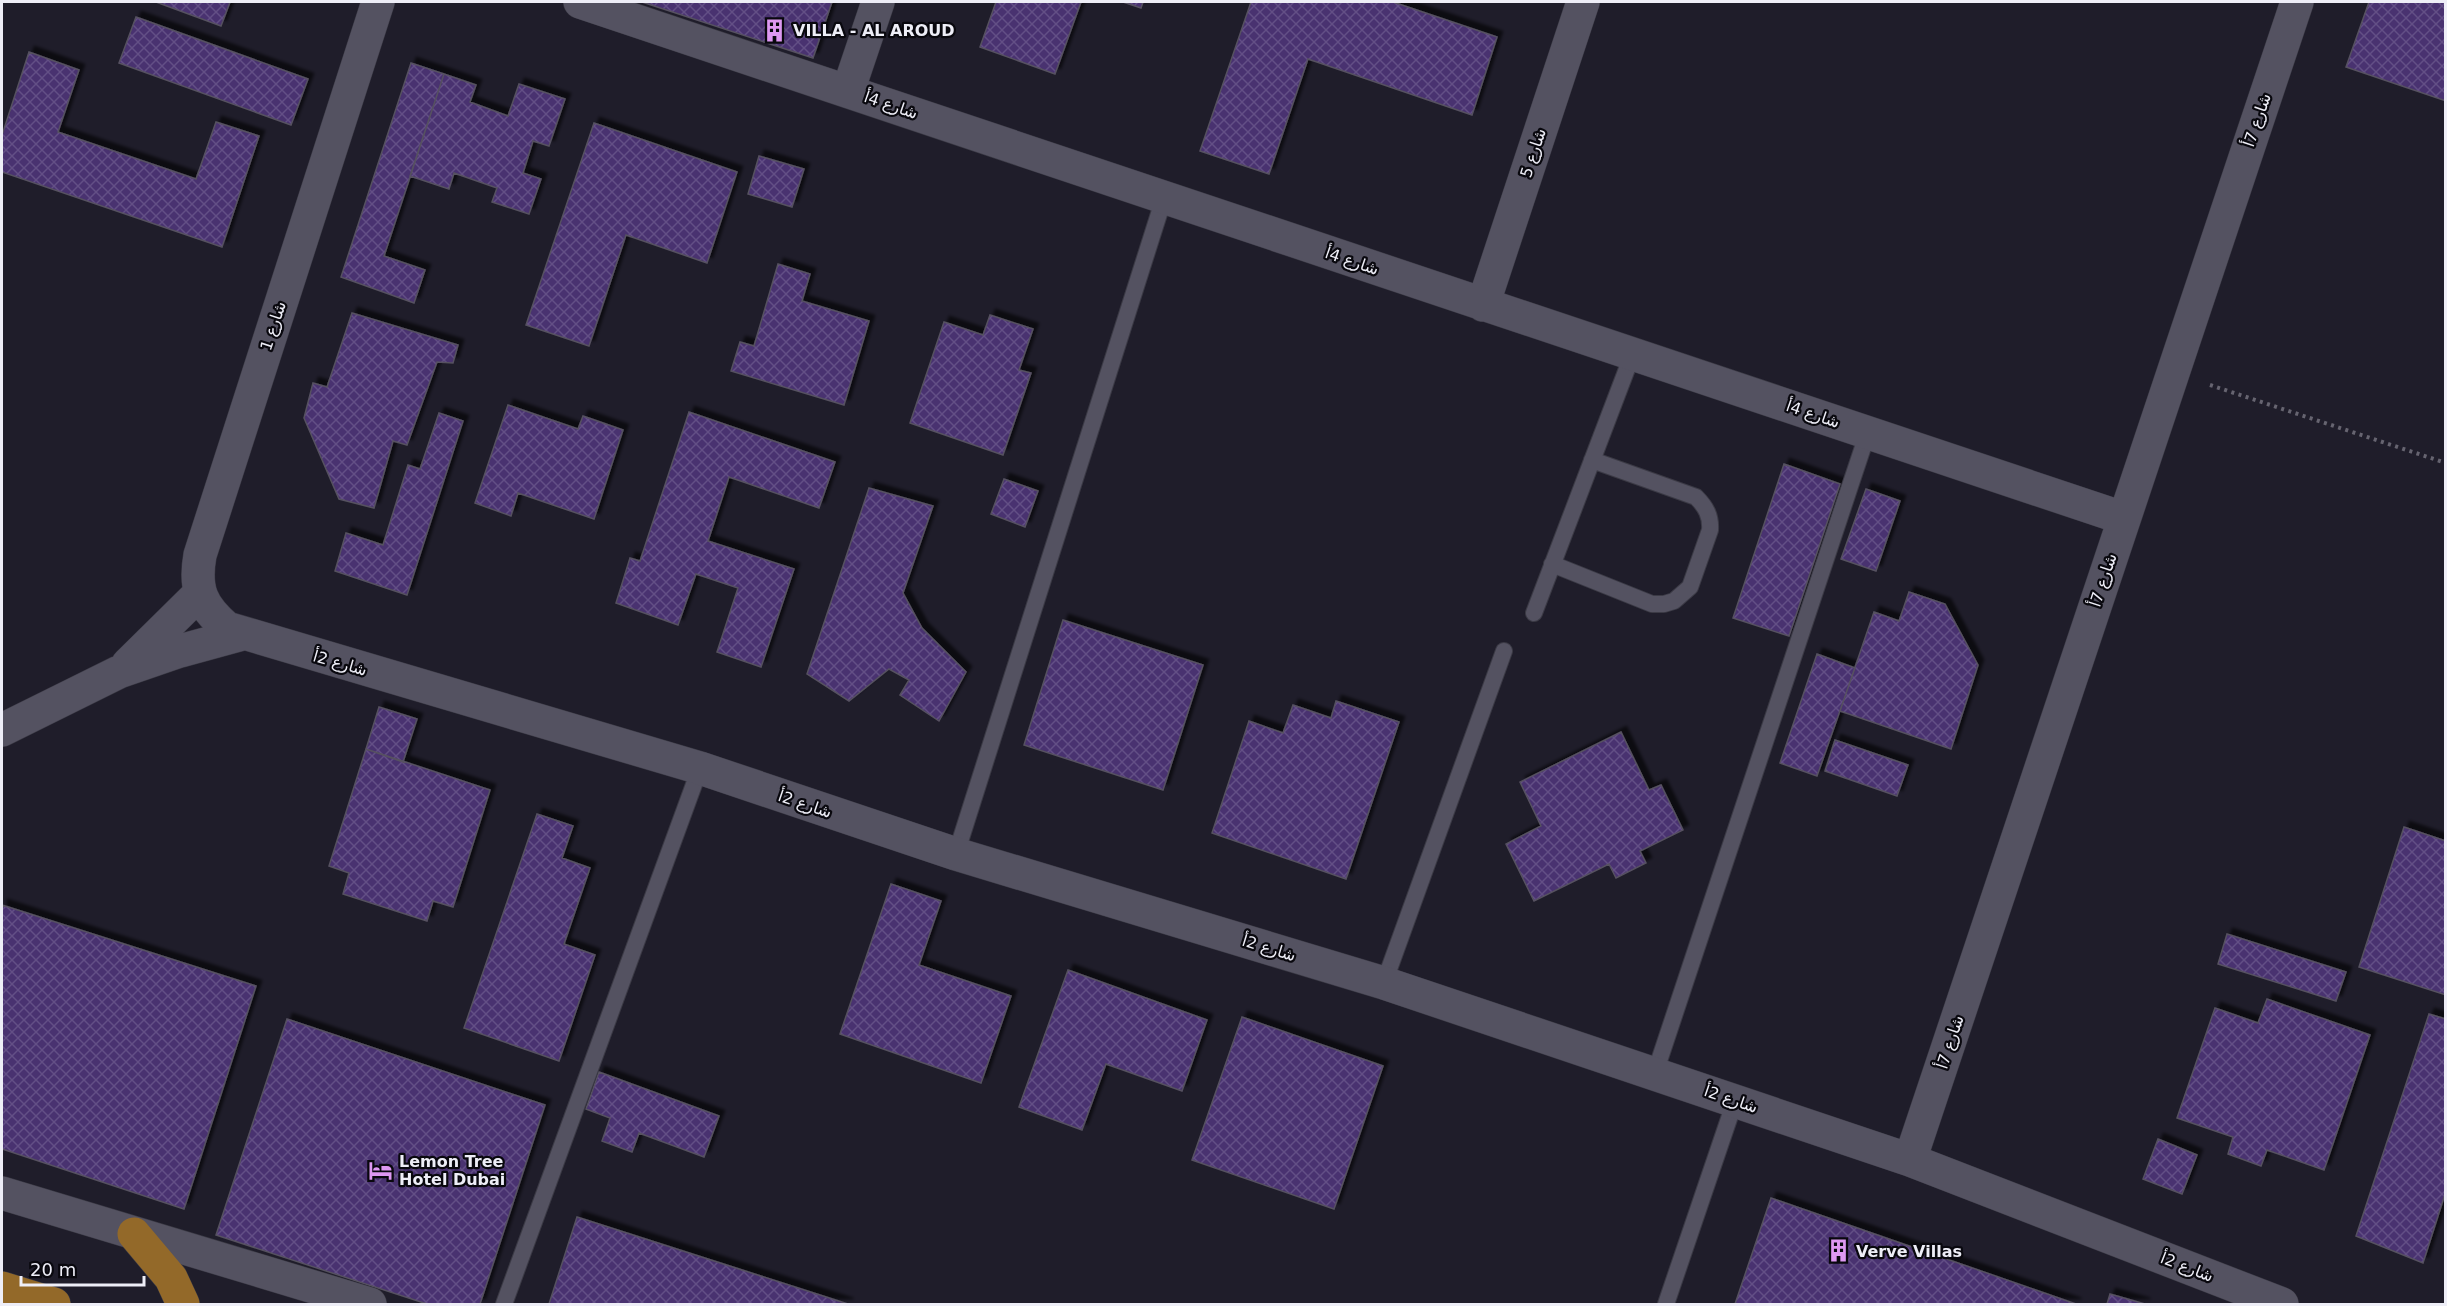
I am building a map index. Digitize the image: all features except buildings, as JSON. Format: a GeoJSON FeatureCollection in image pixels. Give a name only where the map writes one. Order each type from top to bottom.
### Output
{"type":"FeatureCollection","features":[{"type":"Feature","properties":{"kind":"main road"},"geometry":{"type":"LineString","coordinates":[[134,1234],[171,1278],[183,1305]]}},
{"type":"Feature","properties":{"kind":"main road"},"geometry":{"type":"LineString","coordinates":[[2,1288],[54,1305]]}},
{"type":"Feature","properties":{"kind":"street","name":"شارع 1"},"geometry":{"type":"LineString","coordinates":[[200,594],[197,572],[204,537],[378,2]]}},
{"type":"Feature","properties":{"kind":"street","name":"شارع 4أ"},"geometry":{"type":"LineString","coordinates":[[580,2],[2123,519]]}},
{"type":"Feature","properties":{"kind":"street"},"geometry":{"type":"LineString","coordinates":[[848,91],[878,2]]}},
{"type":"Feature","properties":{"kind":"street","name":"شارع 5"},"geometry":{"type":"LineString","coordinates":[[1483,305],[1583,2]]}},
{"type":"Feature","properties":{"kind":"street","name":"شارع 7أ"},"geometry":{"type":"LineString","coordinates":[[1910,1160],[2297,2]]}},
{"type":"Feature","properties":{"kind":"street"},"geometry":{"type":"LineString","coordinates":[[119,672],[200,594],[214,617],[227,628],[242,634]]}},
{"type":"Feature","properties":{"kind":"street"},"geometry":{"type":"LineString","coordinates":[[2,730],[119,672],[180,651],[242,634]]}},
{"type":"Feature","properties":{"kind":"street","name":"شارع 2أ"},"geometry":{"type":"LineString","coordinates":[[242,634],[699,768],[956,854],[1384,982],[1910,1160],[2282,1305]]}},
{"type":"Feature","properties":{"kind":"street"},"geometry":{"type":"LineString","coordinates":[[2,1193],[370,1305]]}},
{"type":"Feature","properties":{"kind":"lane"},"geometry":{"type":"LineString","coordinates":[[956,854],[1164,198]]}},
{"type":"Feature","properties":{"kind":"lane"},"geometry":{"type":"LineString","coordinates":[[1534,613],[1633,353]]}},
{"type":"Feature","properties":{"kind":"lane"},"geometry":{"type":"LineString","coordinates":[[1655,1074],[1868,432]]}},
{"type":"Feature","properties":{"kind":"lane"},"geometry":{"type":"LineString","coordinates":[[1552,564],[1652,604],[1674,602],[1690,587],[1710,530],[1711,520],[1702,504],[1696,497],[1592,460]]}},
{"type":"Feature","properties":{"kind":"lane"},"geometry":{"type":"LineString","coordinates":[[1384,982],[1504,651]]}},
{"type":"Feature","properties":{"kind":"lane"},"geometry":{"type":"LineString","coordinates":[[504,1305],[699,768]]}},
{"type":"Feature","properties":{"kind":"lane"},"geometry":{"type":"LineString","coordinates":[[1666,1305],[1735,1101]]}},
{"type":"Feature","properties":{"kind":"path"},"geometry":{"type":"LineString","coordinates":[[2172,372],[2445,463]]}},
{"type":"Feature","properties":{"kind":"place","name":"VILLA - AL AROUD"},"geometry":{"type":"Point","coordinates":[775,30]}},
{"type":"Feature","properties":{"kind":"place","name":"Lemon Tree Hotel Dubai"},"geometry":{"type":"Point","coordinates":[381,1170]}},
{"type":"Feature","properties":{"kind":"place","name":"Verve Villas"},"geometry":{"type":"Point","coordinates":[1838,1251]}}]}
